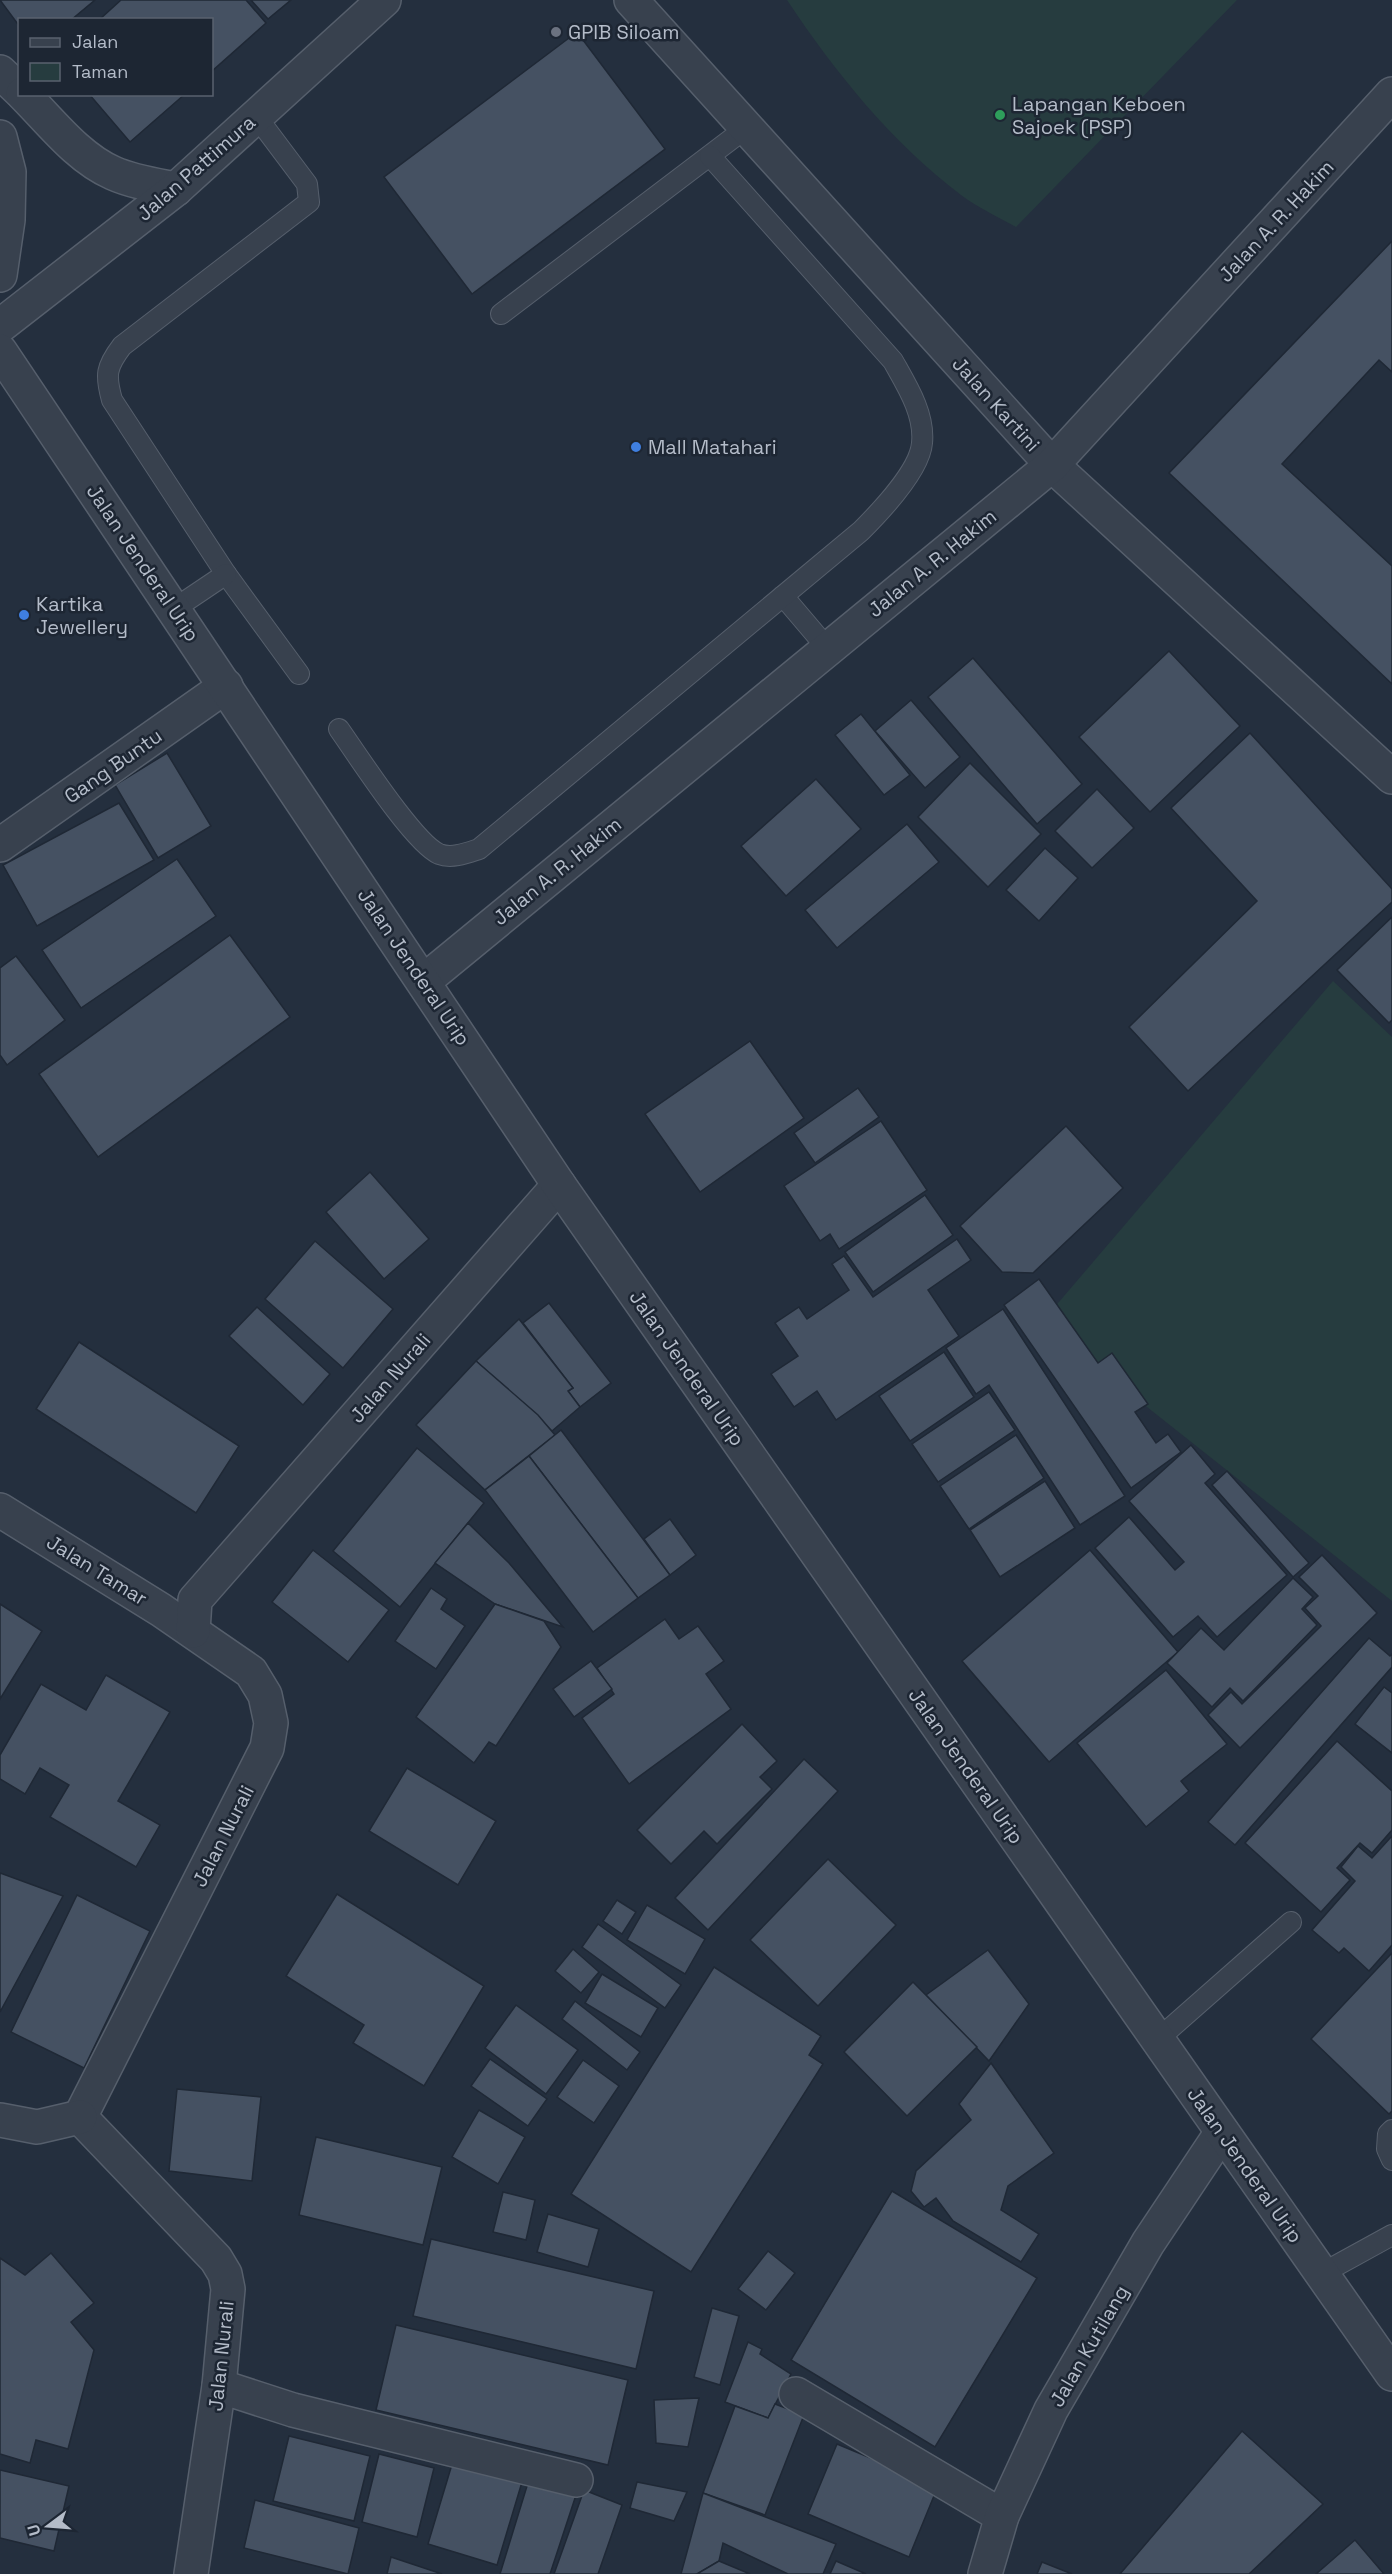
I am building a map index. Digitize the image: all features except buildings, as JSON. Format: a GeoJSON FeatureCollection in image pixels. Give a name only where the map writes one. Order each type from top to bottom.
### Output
{"type":"FeatureCollection","features":[{"type":"Feature","properties":{"kind":"street","name":"Jalan Pattimura"},"geometry":{"type":"LineString","coordinates":[[0,326],[176,189],[384,0]]}},
{"type":"Feature","properties":{"kind":"street","name":"Jalan Kartini"},"geometry":{"type":"LineString","coordinates":[[631,0],[1052,465],[1392,777]]}},
{"type":"Feature","properties":{"kind":"street"},"geometry":{"type":"LineString","coordinates":[[0,72],[18,90]]}},
{"type":"Feature","properties":{"kind":"street","name":"Jalan A. R. Hakim"},"geometry":{"type":"LineString","coordinates":[[424,981],[1052,465],[1392,94]]}},
{"type":"Feature","properties":{"kind":"street"},"geometry":{"type":"LineString","coordinates":[[24,96],[87,157],[111,173],[137,182],[176,189]]}},
{"type":"Feature","properties":{"kind":"street"},"geometry":{"type":"LineString","coordinates":[[0,137],[9,172],[8,220],[0,275]]}},
{"type":"Feature","properties":{"kind":"street","name":"Jalan Jenderal Urip"},"geometry":{"type":"LineString","coordinates":[[0,351],[559,1185],[1392,2374]]}},
{"type":"Feature","properties":{"kind":"street","name":"Gang Buntu"},"geometry":{"type":"LineString","coordinates":[[0,845],[226,686]]}},
{"type":"Feature","properties":{"kind":"street","name":"Jalan Nurali"},"geometry":{"type":"LineString","coordinates":[[191,2574],[219,2386],[228,2289],[225,2274],[216,2259],[80,2117],[267,1748],[271,1723],[265,1695],[251,1672],[193,1631],[195,1600],[559,1185]]}},
{"type":"Feature","properties":{"kind":"street","name":"Jalan Tamar"},"geometry":{"type":"LineString","coordinates":[[0,1510],[193,1631]]}},
{"type":"Feature","properties":{"kind":"street"},"geometry":{"type":"LineString","coordinates":[[0,2120],[37,2127],[80,2117]]}},
{"type":"Feature","properties":{"kind":"street","name":"Jalan Kutilang"},"geometry":{"type":"LineString","coordinates":[[985,2574],[1002,2516],[1051,2410],[1148,2243],[1222,2132]]}},
{"type":"Feature","properties":{"kind":"street"},"geometry":{"type":"LineString","coordinates":[[219,2386],[293,2410],[576,2480]]}},
{"type":"Feature","properties":{"kind":"street"},"geometry":{"type":"LineString","coordinates":[[796,2394],[1002,2516]]}},
{"type":"Feature","properties":{"kind":"lane"},"geometry":{"type":"LineString","coordinates":[[256,116],[307,184],[310,194],[309,202],[122,346],[110,362],[107,382],[112,400],[226,574],[299,674]]}},
{"type":"Feature","properties":{"kind":"lane"},"geometry":{"type":"LineString","coordinates":[[501,314],[746,128]]}},
{"type":"Feature","properties":{"kind":"lane"},"geometry":{"type":"LineString","coordinates":[[339,729],[420,840],[440,855],[459,856],[479,849],[861,531],[888,503],[909,473],[922,446],[922,425],[912,394],[893,361],[710,156]]}},
{"type":"Feature","properties":{"kind":"lane"},"geometry":{"type":"LineString","coordinates":[[174,609],[226,574]]}},
{"type":"Feature","properties":{"kind":"lane"},"geometry":{"type":"LineString","coordinates":[[783,596],[828,648]]}},
{"type":"Feature","properties":{"kind":"lane"},"geometry":{"type":"LineString","coordinates":[[1157,2040],[1291,1922]]}},
{"type":"Feature","properties":{"kind":"lane"},"geometry":{"type":"LineString","coordinates":[[1392,2130],[1388,2134],[1387,2149],[1392,2160]]}},
{"type":"Feature","properties":{"kind":"lane"},"geometry":{"type":"LineString","coordinates":[[1321,2274],[1392,2235]]}},
{"type":"Feature","properties":{"kind":"green space","name":"Lapangan Keboen Sajoek (PSP)"},"geometry":{"type":"Polygon","coordinates":[[[787,0],[1237,0],[1016,227],[961,195],[911,152],[866,105],[787,0]]]}},
{"type":"Feature","properties":{"kind":"green space"},"geometry":{"type":"Polygon","coordinates":[[[1333,981],[1392,1037],[1392,1601],[1041,1323],[1333,981]]]}},
{"type":"Feature","properties":{"kind":"place","name":"GPIB Siloam"},"geometry":{"type":"Point","coordinates":[556,32]}},
{"type":"Feature","properties":{"kind":"place","name":"Lapangan Keboen Sajoek (PSP)"},"geometry":{"type":"Point","coordinates":[1000,115]}},
{"type":"Feature","properties":{"kind":"place","name":"Mall Matahari"},"geometry":{"type":"Point","coordinates":[636,447]}},
{"type":"Feature","properties":{"kind":"place","name":"Kartika Jewellery"},"geometry":{"type":"Point","coordinates":[24,615]}}]}
